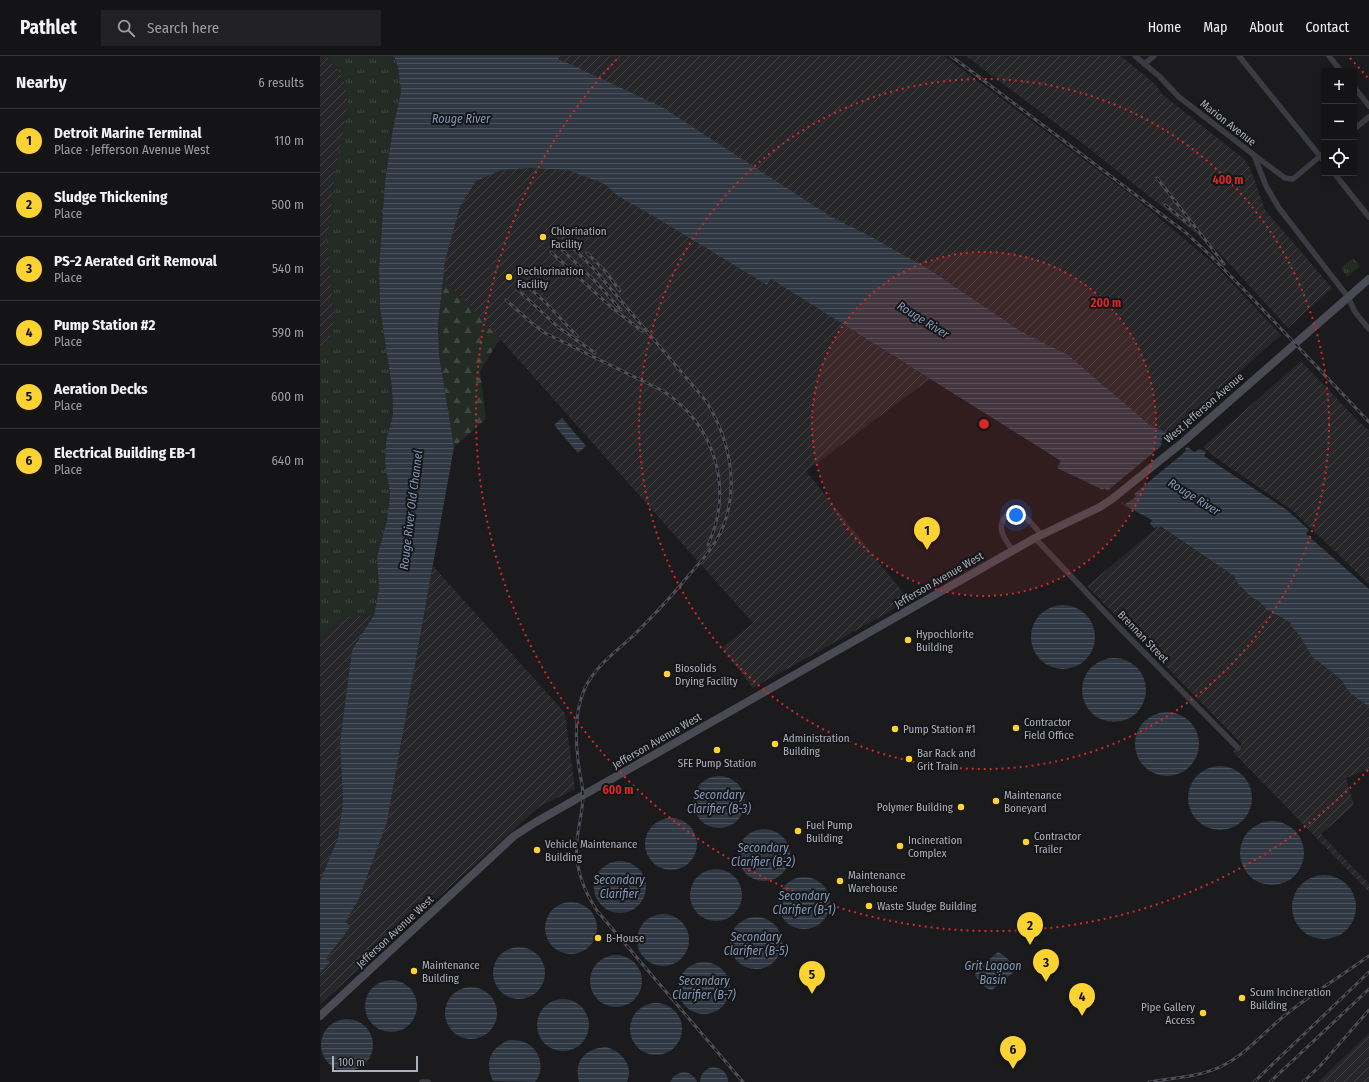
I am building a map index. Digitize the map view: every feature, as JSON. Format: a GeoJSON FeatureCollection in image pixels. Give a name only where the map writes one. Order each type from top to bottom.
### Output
{"type":"FeatureCollection","features":[{"type":"Feature","properties":{"kind":"main road","name":"West Jefferson Avenue"},"geometry":{"type":"LineString","coordinates":[[1038,537],[1100,507],[1112,499],[1183,442],[1369,279]]}},
{"type":"Feature","properties":{"kind":"main road","name":"Jefferson Avenue West"},"geometry":{"type":"LineString","coordinates":[[320,1016],[514,836],[536,822],[1038,537]]}},
{"type":"Feature","properties":{"kind":"street","name":"Marion Avenue"},"geometry":{"type":"LineString","coordinates":[[1135,56],[1159,76],[1179,97],[1254,155],[1266,186],[1278,208],[1348,297],[1355,312],[1369,329]]}},
{"type":"Feature","properties":{"kind":"street"},"geometry":{"type":"LineString","coordinates":[[1144,64],[1154,56]]}},
{"type":"Feature","properties":{"kind":"street"},"geometry":{"type":"LineString","coordinates":[[1239,56],[1321,155]]}},
{"type":"Feature","properties":{"kind":"street"},"geometry":{"type":"LineString","coordinates":[[1329,56],[1339,68]]}},
{"type":"Feature","properties":{"kind":"street"},"geometry":{"type":"LineString","coordinates":[[1357,91],[1369,106]]}},
{"type":"Feature","properties":{"kind":"street"},"geometry":{"type":"LineString","coordinates":[[1357,127],[1369,117]]}},
{"type":"Feature","properties":{"kind":"street"},"geometry":{"type":"LineString","coordinates":[[1254,155],[1285,178],[1289,179],[1293,179],[1321,158]]}},
{"type":"Feature","properties":{"kind":"street"},"geometry":{"type":"LineString","coordinates":[[1336,176],[1369,217]]}},
{"type":"Feature","properties":{"kind":"street","name":"Brennan Street"},"geometry":{"type":"LineString","coordinates":[[1013,551],[1003,535],[1001,524],[1004,518],[1009,514],[1017,512],[1023,515],[1038,537],[1116,625],[1238,748]]}},
{"type":"Feature","properties":{"kind":"street"},"geometry":{"type":"LineString","coordinates":[[422,1082],[428,1082]]}},
{"type":"Feature","properties":{"kind":"shaded area"},"geometry":{"type":"Polygon","coordinates":[[[320,56],[327,56],[343,77],[348,100],[343,136],[335,170],[332,210],[327,238],[335,318],[329,341],[320,348],[320,56]]]}},
{"type":"Feature","properties":{"kind":"shaded area"},"geometry":{"type":"Polygon","coordinates":[[[558,56],[944,56],[1134,197],[1213,263],[1281,335],[1170,433],[1151,426],[1067,355],[1022,332],[929,269],[830,216],[559,59],[558,56]]]}},
{"type":"Feature","properties":{"kind":"shaded area"},"geometry":{"type":"Polygon","coordinates":[[[966,56],[1121,56],[1156,85],[1163,95],[1244,159],[1250,168],[1265,210],[1332,288],[1288,328],[1217,250],[1082,143],[966,56]]]}},
{"type":"Feature","properties":{"kind":"shaded area"},"geometry":{"type":"Polygon","coordinates":[[[529,168],[568,170],[604,184],[618,196],[666,223],[767,285],[771,279],[930,379],[806,471],[908,599],[887,613],[753,688],[722,648],[753,623],[500,339],[443,278],[445,261],[460,207],[476,181],[502,170],[529,168]]]}},
{"type":"Feature","properties":{"kind":"shaded area"},"geometry":{"type":"Polygon","coordinates":[[[1301,361],[1358,421],[1369,430],[1369,584],[1292,510],[1212,455],[1203,447],[1301,361]]]}},
{"type":"Feature","properties":{"kind":"shaded area"},"geometry":{"type":"Polygon","coordinates":[[[1159,526],[1234,576],[1243,590],[1255,600],[1260,602],[1266,609],[1291,623],[1291,626],[1300,636],[1312,657],[1341,680],[1350,693],[1369,707],[1369,769],[1346,778],[1354,805],[1321,834],[1369,884],[1369,892],[1233,752],[1242,744],[1087,586],[1159,526]]]}},
{"type":"Feature","properties":{"kind":"shaded area"},"geometry":{"type":"Polygon","coordinates":[[[433,566],[565,713],[575,789],[539,807],[320,1005],[320,973],[329,962],[326,959],[351,926],[345,922],[358,901],[387,822],[433,566]]]}},
{"type":"Feature","properties":{"kind":"shaded area"},"geometry":{"type":"Polygon","coordinates":[[[374,615],[352,650],[340,742],[343,801],[338,838],[320,881],[320,639],[342,617],[374,615]]]}},
{"type":"Feature","properties":{"kind":"shaded area"},"geometry":{"type":"Polygon","coordinates":[[[1369,1033],[1369,1082],[1318,1082],[1369,1033]]]}},
{"type":"Feature","properties":{"kind":"green space"},"geometry":{"type":"Polygon","coordinates":[[[327,56],[394,56],[398,67],[401,92],[393,128],[385,181],[379,269],[380,308],[392,388],[393,414],[386,442],[385,463],[390,494],[387,520],[377,557],[379,589],[374,615],[342,617],[320,639],[320,348],[329,341],[335,318],[327,239],[332,210],[335,170],[343,136],[348,100],[343,77],[327,56]]]}},
{"type":"Feature","properties":{"kind":"green space"},"geometry":{"type":"Polygon","coordinates":[[[1353,258],[1360,266],[1347,277],[1341,268],[1353,258]]]}},
{"type":"Feature","properties":{"kind":"green space"},"geometry":{"type":"Polygon","coordinates":[[[443,278],[500,339],[480,371],[486,419],[454,447],[439,355],[438,326],[443,278]]]}},
{"type":"Feature","properties":{"kind":"water","name":"Rouge River"},"geometry":{"type":"Polygon","coordinates":[[[394,56],[558,56],[559,59],[662,107],[830,216],[929,269],[1022,332],[1068,355],[1151,426],[1170,433],[1194,452],[1200,449],[1206,452],[1204,456],[1287,510],[1309,530],[1306,534],[1369,589],[1369,707],[1350,693],[1341,680],[1312,657],[1300,636],[1291,626],[1291,623],[1266,609],[1260,602],[1251,597],[1239,585],[1234,576],[1160,526],[1154,528],[1150,524],[1152,520],[1124,505],[1104,488],[1103,490],[1057,468],[1061,461],[771,279],[767,285],[618,196],[604,184],[568,170],[529,168],[502,170],[476,181],[460,207],[445,261],[438,326],[439,355],[454,447],[387,822],[358,901],[345,922],[351,926],[326,959],[330,962],[320,973],[320,881],[338,838],[343,801],[340,742],[352,650],[374,615],[379,589],[377,557],[387,520],[390,494],[385,463],[386,442],[393,414],[392,388],[380,308],[379,269],[385,181],[393,128],[401,92],[398,67],[394,56]]]}},
{"type":"Feature","properties":{"kind":"water"},"geometry":{"type":"Polygon","coordinates":[[[562,418],[586,446],[578,453],[554,425],[562,418]]]}},
{"type":"Feature","properties":{"kind":"water"},"geometry":{"type":"Polygon","coordinates":[[[1057,605],[1069,605],[1086,614],[1093,625],[1095,637],[1093,649],[1086,660],[1069,669],[1057,669],[1045,664],[1036,655],[1031,643],[1031,631],[1036,619],[1045,610],[1057,605]]]}},
{"type":"Feature","properties":{"kind":"water"},"geometry":{"type":"Polygon","coordinates":[[[1108,658],[1120,658],[1137,667],[1144,678],[1146,690],[1144,702],[1137,713],[1120,722],[1108,722],[1096,717],[1087,708],[1082,696],[1082,684],[1087,672],[1096,663],[1108,658]]]}},
{"type":"Feature","properties":{"kind":"water"},"geometry":{"type":"Polygon","coordinates":[[[1161,712],[1173,712],[1190,721],[1197,732],[1199,744],[1197,756],[1190,767],[1173,776],[1161,776],[1149,771],[1140,762],[1135,750],[1135,738],[1140,726],[1149,717],[1161,712]]]}},
{"type":"Feature","properties":{"kind":"water"},"geometry":{"type":"Polygon","coordinates":[[[1214,766],[1226,766],[1243,775],[1250,786],[1252,798],[1250,810],[1243,821],[1226,830],[1214,830],[1202,825],[1193,816],[1188,804],[1188,792],[1193,780],[1202,771],[1214,766]]]}},
{"type":"Feature","properties":{"kind":"water","name":"Secondary Clarifier (B-3)"},"geometry":{"type":"Polygon","coordinates":[[[719,776],[733,780],[741,788],[745,802],[741,816],[733,824],[719,828],[705,824],[697,816],[693,802],[697,788],[705,780],[719,776]]]}},
{"type":"Feature","properties":{"kind":"water"},"geometry":{"type":"Polygon","coordinates":[[[671,818],[685,822],[693,830],[697,844],[693,858],[685,866],[671,870],[657,866],[649,858],[645,844],[649,830],[657,822],[671,818]]]}},
{"type":"Feature","properties":{"kind":"water"},"geometry":{"type":"Polygon","coordinates":[[[1266,821],[1278,821],[1295,830],[1302,841],[1304,853],[1302,865],[1295,876],[1278,885],[1266,885],[1254,880],[1245,871],[1240,859],[1240,847],[1245,835],[1254,826],[1266,821]]]}},
{"type":"Feature","properties":{"kind":"water","name":"Secondary Clarifier (B-2)"},"geometry":{"type":"Polygon","coordinates":[[[764,829],[778,833],[786,841],[790,855],[786,869],[778,877],[764,881],[750,877],[742,869],[738,855],[742,841],[750,833],[764,829]]]}},
{"type":"Feature","properties":{"kind":"water","name":"Secondary Clarifier"},"geometry":{"type":"Polygon","coordinates":[[[620,861],[634,865],[642,873],[646,887],[642,901],[634,909],[620,913],[606,909],[598,901],[594,887],[598,873],[606,865],[620,861]]]}},
{"type":"Feature","properties":{"kind":"water","name":"Secondary Clarifier (B-5)"},"geometry":{"type":"Polygon","coordinates":[[[716,869],[730,873],[738,881],[742,895],[738,909],[730,917],[716,921],[702,917],[694,909],[690,895],[694,881],[702,873],[716,869]]]}},
{"type":"Feature","properties":{"kind":"water"},"geometry":{"type":"Polygon","coordinates":[[[1318,875],[1330,875],[1347,884],[1354,895],[1356,907],[1354,919],[1347,930],[1330,939],[1318,939],[1306,934],[1297,925],[1292,913],[1292,901],[1297,889],[1306,880],[1318,875]]]}},
{"type":"Feature","properties":{"kind":"water","name":"Secondary Clarifier (B-1)"},"geometry":{"type":"Polygon","coordinates":[[[804,877],[818,881],[826,889],[830,903],[826,917],[818,925],[804,929],[790,925],[782,917],[778,903],[782,889],[790,881],[804,877]]]}},
{"type":"Feature","properties":{"kind":"water","name":"Secondary Clarifier"},"geometry":{"type":"Polygon","coordinates":[[[571,902],[585,906],[593,914],[597,928],[593,942],[585,950],[571,954],[557,950],[549,942],[545,928],[549,914],[557,906],[571,902]]]}},
{"type":"Feature","properties":{"kind":"water","name":"Secondary Clarifier"},"geometry":{"type":"Polygon","coordinates":[[[663,914],[677,918],[685,926],[689,940],[685,954],[677,962],[663,966],[649,962],[641,954],[637,940],[641,926],[649,918],[663,914]]]}},
{"type":"Feature","properties":{"kind":"water","name":"Secondary Clarifier (B-5)"},"geometry":{"type":"Polygon","coordinates":[[[756,917],[770,921],[778,929],[782,943],[778,957],[770,965],[756,969],[742,965],[734,957],[730,943],[734,929],[742,921],[756,917]]]}},
{"type":"Feature","properties":{"kind":"water"},"geometry":{"type":"Polygon","coordinates":[[[519,947],[533,951],[541,959],[545,973],[541,987],[533,995],[519,999],[505,995],[497,987],[493,973],[497,959],[505,951],[519,947]]]}},
{"type":"Feature","properties":{"kind":"water","name":"Grit Lagoon Basin"},"geometry":{"type":"Polygon","coordinates":[[[998,952],[1009,960],[1015,971],[992,990],[984,986],[975,975],[977,970],[998,952]]]}},
{"type":"Feature","properties":{"kind":"water"},"geometry":{"type":"Polygon","coordinates":[[[616,955],[630,959],[638,967],[642,981],[638,995],[630,1003],[616,1007],[602,1003],[594,995],[590,981],[594,967],[602,959],[616,955]]]}},
{"type":"Feature","properties":{"kind":"water","name":"Secondary Clarifier (B-7)"},"geometry":{"type":"Polygon","coordinates":[[[704,962],[718,966],[726,974],[730,988],[726,1002],[718,1010],[704,1014],[690,1010],[682,1002],[678,988],[682,974],[690,966],[704,962]]]}},
{"type":"Feature","properties":{"kind":"water"},"geometry":{"type":"Polygon","coordinates":[[[391,980],[405,984],[413,992],[417,1006],[413,1020],[405,1028],[391,1032],[377,1028],[369,1020],[365,1006],[369,992],[377,984],[391,980]]]}},
{"type":"Feature","properties":{"kind":"water"},"geometry":{"type":"Polygon","coordinates":[[[471,987],[485,991],[493,999],[497,1013],[493,1027],[485,1035],[471,1039],[457,1035],[449,1027],[445,1013],[449,999],[457,991],[471,987]]]}},
{"type":"Feature","properties":{"kind":"water"},"geometry":{"type":"Polygon","coordinates":[[[563,999],[577,1003],[585,1011],[589,1025],[585,1039],[577,1047],[563,1051],[549,1047],[541,1039],[537,1025],[541,1011],[549,1003],[563,999]]]}},
{"type":"Feature","properties":{"kind":"water"},"geometry":{"type":"Polygon","coordinates":[[[656,1003],[670,1007],[678,1015],[682,1029],[678,1043],[670,1051],[656,1055],[642,1051],[634,1043],[630,1029],[634,1015],[642,1007],[656,1003]]]}},
{"type":"Feature","properties":{"kind":"water"},"geometry":{"type":"Polygon","coordinates":[[[347,1019],[361,1023],[369,1031],[373,1045],[369,1059],[361,1067],[347,1071],[333,1067],[325,1059],[321,1045],[325,1031],[333,1023],[347,1019]]]}},
{"type":"Feature","properties":{"kind":"water"},"geometry":{"type":"Polygon","coordinates":[[[509,1040],[524,1042],[534,1049],[540,1059],[541,1065],[535,1082],[493,1081],[489,1068],[490,1056],[497,1047],[509,1040]]]}},
{"type":"Feature","properties":{"kind":"water"},"geometry":{"type":"Polygon","coordinates":[[[606,1047],[617,1052],[625,1060],[629,1070],[627,1082],[579,1082],[578,1068],[583,1057],[592,1050],[606,1047]]]}},
{"type":"Feature","properties":{"kind":"water"},"geometry":{"type":"Polygon","coordinates":[[[713,1067],[719,1068],[724,1072],[727,1076],[728,1082],[700,1082],[704,1072],[713,1067]]]}},
{"type":"Feature","properties":{"kind":"water"},"geometry":{"type":"Polygon","coordinates":[[[682,1072],[691,1074],[697,1082],[670,1082],[674,1076],[682,1072]]]}},
{"type":"Feature","properties":{"kind":"pier"},"geometry":{"type":"Polygon","coordinates":[[[1173,434],[1190,445],[1185,449],[1186,451],[1134,494],[1136,497],[1124,505],[1122,502],[1121,503],[1106,492],[1159,448],[1162,444],[1160,442],[1168,435],[1173,434]]]}},
{"type":"Feature","properties":{"kind":"railway"},"geometry":{"type":"LineString","coordinates":[[951,56],[1185,232],[1250,296],[1369,422]]}},
{"type":"Feature","properties":{"kind":"railway"},"geometry":{"type":"LineString","coordinates":[[1157,178],[1224,264]]}},
{"type":"Feature","properties":{"kind":"railway"},"geometry":{"type":"LineString","coordinates":[[1165,205],[1190,225]]}},
{"type":"Feature","properties":{"kind":"railway"},"geometry":{"type":"LineString","coordinates":[[563,238],[594,269],[706,401],[723,435],[728,454],[731,472],[731,491],[723,527],[714,544],[676,591],[634,635],[613,653],[595,672],[585,688],[579,705],[576,732],[583,796],[576,850],[584,887],[598,912],[743,1082]]}},
{"type":"Feature","properties":{"kind":"railway"},"geometry":{"type":"LineString","coordinates":[[557,245],[596,282],[621,310]]}},
{"type":"Feature","properties":{"kind":"railway"},"geometry":{"type":"LineString","coordinates":[[551,252],[611,307],[642,331]]}},
{"type":"Feature","properties":{"kind":"railway"},"geometry":{"type":"LineString","coordinates":[[587,253],[605,271],[620,291]]}},
{"type":"Feature","properties":{"kind":"railway"},"geometry":{"type":"LineString","coordinates":[[523,282],[546,303],[577,336]]}},
{"type":"Feature","properties":{"kind":"railway"},"geometry":{"type":"LineString","coordinates":[[517,289],[558,327],[595,353]]}},
{"type":"Feature","properties":{"kind":"railway"},"geometry":{"type":"LineString","coordinates":[[506,300],[545,333],[663,391],[681,405],[696,421],[707,440],[715,459],[719,480],[719,502],[716,523],[708,545]]}},
{"type":"Feature","properties":{"kind":"railway"},"geometry":{"type":"LineString","coordinates":[[1149,1082],[1203,1073],[1229,1062],[1246,1050],[1294,1008],[1369,956]]}},
{"type":"Feature","properties":{"kind":"railway"},"geometry":{"type":"LineString","coordinates":[[1254,1082],[1369,972]]}},
{"type":"Feature","properties":{"kind":"railway"},"geometry":{"type":"LineString","coordinates":[[1270,1082],[1369,989]]}},
{"type":"Feature","properties":{"kind":"railway"},"geometry":{"type":"LineString","coordinates":[[1303,1082],[1320,1066],[1369,1010]]}},
{"type":"Feature","properties":{"kind":"place","name":"Chlorination Facility"},"geometry":{"type":"Point","coordinates":[543,237]}},
{"type":"Feature","properties":{"kind":"place","name":"Dechlorination Facility"},"geometry":{"type":"Point","coordinates":[509,277]}},
{"type":"Feature","properties":{"kind":"place","name":"Detroit Marine Terminal"},"geometry":{"type":"Point","coordinates":[927,550]}},
{"type":"Feature","properties":{"kind":"place","name":"Hypochlorite Building"},"geometry":{"type":"Point","coordinates":[908,640]}},
{"type":"Feature","properties":{"kind":"place","name":"Biosolids Drying Facility"},"geometry":{"type":"Point","coordinates":[667,674]}},
{"type":"Feature","properties":{"kind":"place","name":"Contractor Field Office"},"geometry":{"type":"Point","coordinates":[1016,728]}},
{"type":"Feature","properties":{"kind":"place","name":"Pump Station #1"},"geometry":{"type":"Point","coordinates":[895,729]}},
{"type":"Feature","properties":{"kind":"place","name":"Administration Building"},"geometry":{"type":"Point","coordinates":[775,744]}},
{"type":"Feature","properties":{"kind":"place","name":"SFE Pump Station"},"geometry":{"type":"Point","coordinates":[717,750]}},
{"type":"Feature","properties":{"kind":"place","name":"Bar Rack and Grit Train"},"geometry":{"type":"Point","coordinates":[909,759]}},
{"type":"Feature","properties":{"kind":"place","name":"Maintenance Boneyard"},"geometry":{"type":"Point","coordinates":[996,801]}},
{"type":"Feature","properties":{"kind":"place","name":"Polymer Building"},"geometry":{"type":"Point","coordinates":[961,807]}},
{"type":"Feature","properties":{"kind":"place","name":"Fuel Pump Building"},"geometry":{"type":"Point","coordinates":[798,831]}},
{"type":"Feature","properties":{"kind":"place","name":"Contractor Trailer"},"geometry":{"type":"Point","coordinates":[1026,842]}},
{"type":"Feature","properties":{"kind":"place","name":"Incineration Complex"},"geometry":{"type":"Point","coordinates":[900,846]}},
{"type":"Feature","properties":{"kind":"place","name":"Vehicle Maintenance Building"},"geometry":{"type":"Point","coordinates":[537,850]}},
{"type":"Feature","properties":{"kind":"place","name":"Maintenance Warehouse"},"geometry":{"type":"Point","coordinates":[840,881]}},
{"type":"Feature","properties":{"kind":"place","name":"Waste Sludge Building"},"geometry":{"type":"Point","coordinates":[869,906]}},
{"type":"Feature","properties":{"kind":"place","name":"B-House"},"geometry":{"type":"Point","coordinates":[598,938]}},
{"type":"Feature","properties":{"kind":"place","name":"Sludge Thickening"},"geometry":{"type":"Point","coordinates":[1030,945]}},
{"type":"Feature","properties":{"kind":"place","name":"Maintenance Building"},"geometry":{"type":"Point","coordinates":[414,971]}},
{"type":"Feature","properties":{"kind":"place","name":"PS-2 Aerated Grit Removal"},"geometry":{"type":"Point","coordinates":[1046,982]}},
{"type":"Feature","properties":{"kind":"place","name":"Aeration Decks"},"geometry":{"type":"Point","coordinates":[812,994]}},
{"type":"Feature","properties":{"kind":"place","name":"Scum Incineration Building"},"geometry":{"type":"Point","coordinates":[1242,998]}},
{"type":"Feature","properties":{"kind":"place","name":"Pipe Gallery Access"},"geometry":{"type":"Point","coordinates":[1203,1013]}},
{"type":"Feature","properties":{"kind":"place","name":"Pump Station #2"},"geometry":{"type":"Point","coordinates":[1082,1016]}},
{"type":"Feature","properties":{"kind":"place","name":"Electrical Building EB-1"},"geometry":{"type":"Point","coordinates":[1013,1069]}},
{"type":"Feature","properties":{"kind":"water label","name":"Rouge River Old Channel"},"geometry":{"type":"Point","coordinates":[411,510]}}]}
